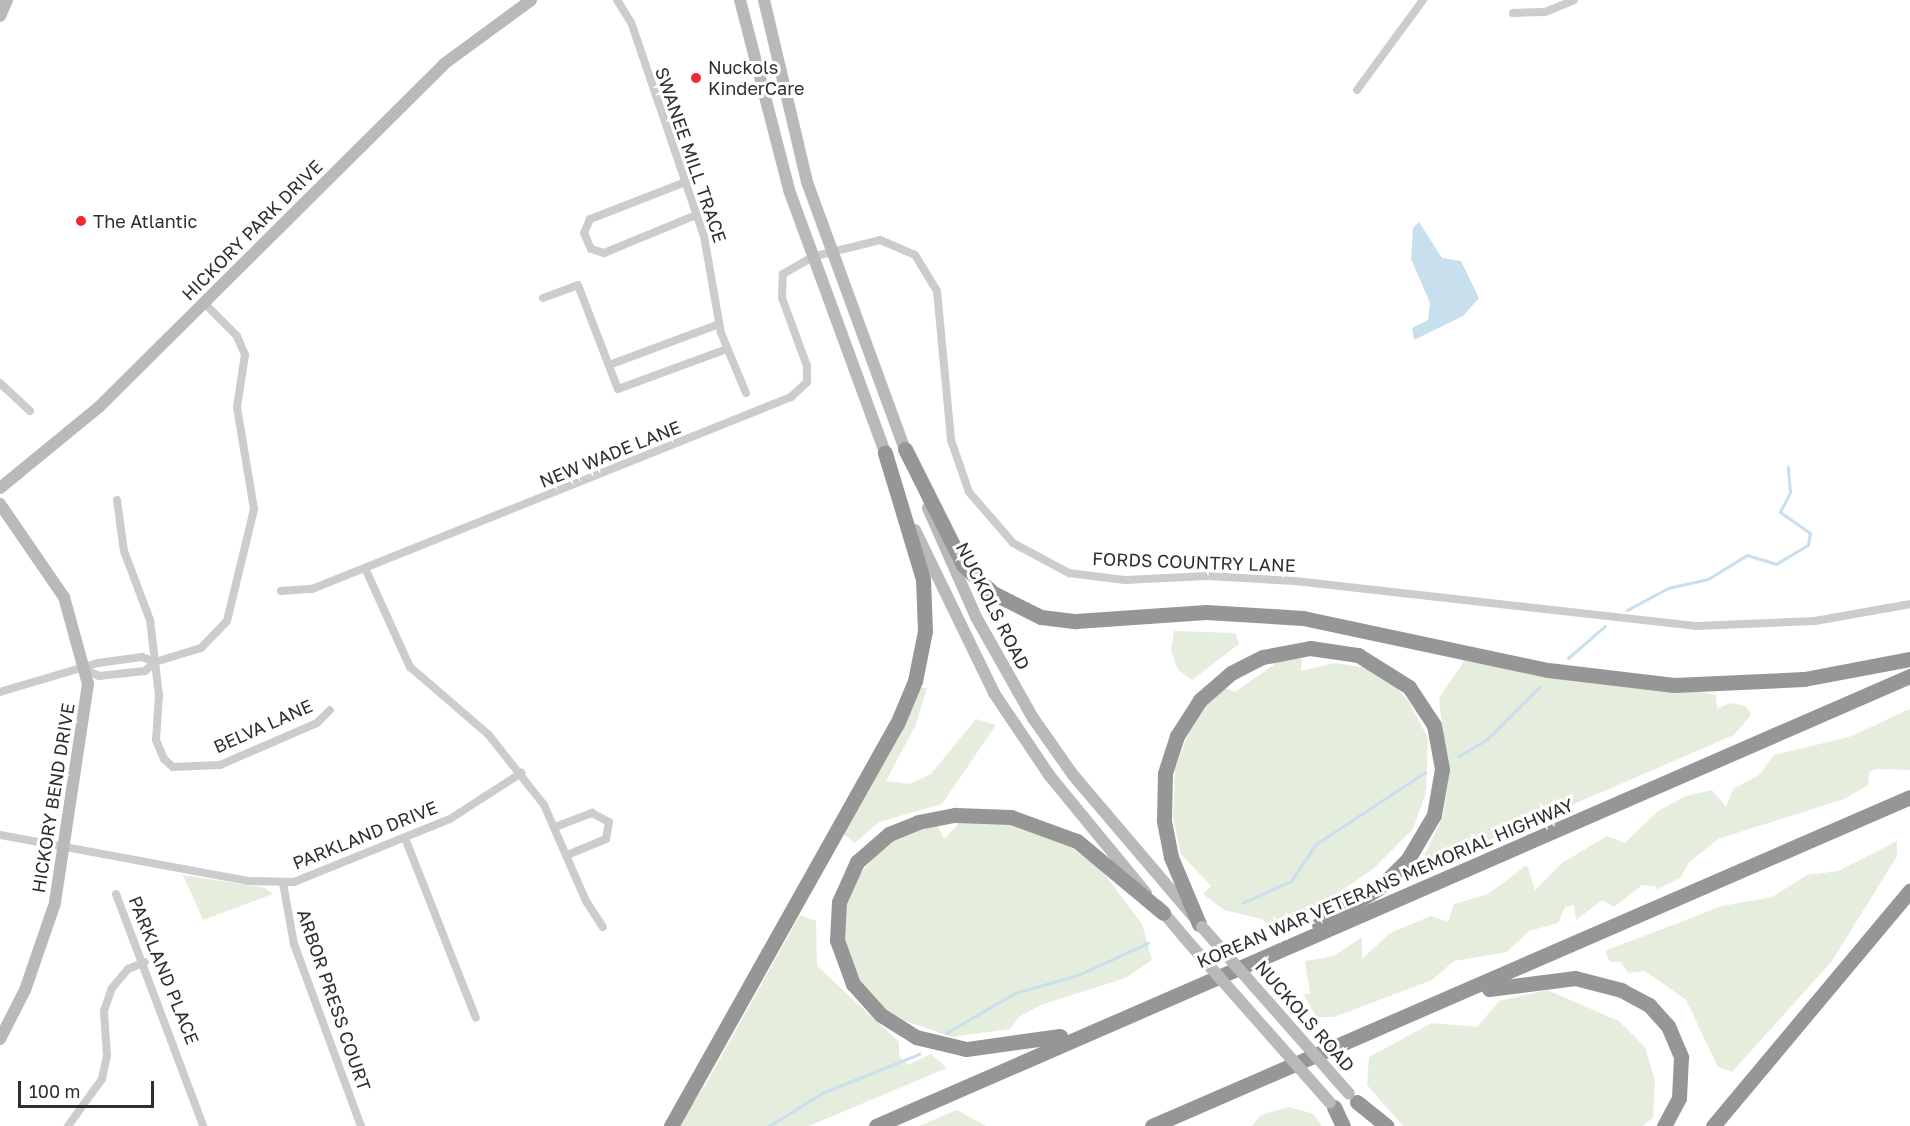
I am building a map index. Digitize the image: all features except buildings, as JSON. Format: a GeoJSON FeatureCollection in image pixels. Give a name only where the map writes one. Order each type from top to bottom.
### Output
{"type":"FeatureCollection","features":[{"type":"Feature","properties":{"kind":"highway"},"geometry":{"type":"LineString","coordinates":[[905,449],[963,565],[993,593],[1041,617],[1076,621],[1214,612],[1303,618],[1548,670],[1674,685],[1804,680],[1910,659]]}},
{"type":"Feature","properties":{"kind":"highway"},"geometry":{"type":"LineString","coordinates":[[671,1126],[886,744],[915,681],[925,631],[923,579],[885,453]]}},
{"type":"Feature","properties":{"kind":"highway"},"geometry":{"type":"LineString","coordinates":[[1201,926],[1172,857],[1163,804],[1170,754],[1191,711],[1231,673],[1279,652],[1340,650],[1385,667],[1409,687],[1434,725],[1442,769],[1434,814],[1408,859],[1379,888],[1261,957]]}},
{"type":"Feature","properties":{"kind":"highway","name":"KOREAN WAR VETERANS MEMORIAL HIGHWAY"},"geometry":{"type":"LineString","coordinates":[[876,1126],[1126,1014],[1910,676]]}},
{"type":"Feature","properties":{"kind":"highway"},"geometry":{"type":"LineString","coordinates":[[1152,1126],[1910,797]]}},
{"type":"Feature","properties":{"kind":"highway"},"geometry":{"type":"LineString","coordinates":[[1126,1014],[1054,1039],[996,1048],[945,1046],[916,1037],[881,1015],[845,969],[836,928],[843,888],[866,852],[902,827],[940,817],[996,815],[1029,821],[1077,841],[1164,913]]}},
{"type":"Feature","properties":{"kind":"highway"},"geometry":{"type":"LineString","coordinates":[[1713,1126],[1910,890]]}},
{"type":"Feature","properties":{"kind":"highway"},"geometry":{"type":"LineString","coordinates":[[1393,1023],[1527,980],[1575,978],[1621,990],[1659,1014],[1679,1048],[1682,1083],[1664,1126]]}},
{"type":"Feature","properties":{"kind":"highway"},"geometry":{"type":"LineString","coordinates":[[1353,1098],[1388,1126]]}},
{"type":"Feature","properties":{"kind":"highway"},"geometry":{"type":"LineString","coordinates":[[1177,1126],[1213,1100]]}},
{"type":"Feature","properties":{"kind":"highway"},"geometry":{"type":"LineString","coordinates":[[1332,1105],[1343,1126]]}},
{"type":"Feature","properties":{"kind":"main road"},"geometry":{"type":"LineString","coordinates":[[0,16],[7,0]]}},
{"type":"Feature","properties":{"kind":"main road","name":"HICKORY PARK DRIVE"},"geometry":{"type":"LineString","coordinates":[[0,488],[99,407],[444,64],[531,0]]}},
{"type":"Feature","properties":{"kind":"main road"},"geometry":{"type":"LineString","coordinates":[[740,0],[774,142],[812,257],[885,453],[940,589],[994,693],[1048,775],[1183,936],[1351,1126]]}},
{"type":"Feature","properties":{"kind":"main road","name":"NUCKOLS ROAD"},"geometry":{"type":"LineString","coordinates":[[764,0],[797,145],[831,251],[947,556],[1016,691],[1073,775],[1201,926],[1377,1126]]}},
{"type":"Feature","properties":{"kind":"main road","name":"HICKORY BEND DRIVE"},"geometry":{"type":"LineString","coordinates":[[0,504],[64,597],[86,670],[85,733],[66,847],[40,947],[0,1039]]}},
{"type":"Feature","properties":{"kind":"street","name":"SWANEE MILL TRACE"},"geometry":{"type":"LineString","coordinates":[[616,0],[634,31],[683,183],[696,215],[719,324],[746,393]]}},
{"type":"Feature","properties":{"kind":"street"},"geometry":{"type":"LineString","coordinates":[[1357,90],[1423,0]]}},
{"type":"Feature","properties":{"kind":"street"},"geometry":{"type":"LineString","coordinates":[[1513,13],[1545,12],[1574,0]]}},
{"type":"Feature","properties":{"kind":"street"},"geometry":{"type":"LineString","coordinates":[[683,183],[590,219],[584,233],[591,249],[604,253],[696,215]]}},
{"type":"Feature","properties":{"kind":"street","name":"FORDS COUNTRY LANE"},"geometry":{"type":"LineString","coordinates":[[812,257],[831,251],[887,241],[925,265],[938,299],[951,440],[962,477],[999,531],[1038,560],[1069,573],[1125,580],[1295,581],[1696,626],[1815,621],[1910,604]]}},
{"type":"Feature","properties":{"kind":"street","name":"NEW WADE LANE"},"geometry":{"type":"LineString","coordinates":[[281,591],[312,590],[799,392],[807,382],[807,366],[780,285],[786,269],[812,257]]}},
{"type":"Feature","properties":{"kind":"street"},"geometry":{"type":"LineString","coordinates":[[543,298],[578,285],[618,389],[727,349]]}},
{"type":"Feature","properties":{"kind":"street"},"geometry":{"type":"LineString","coordinates":[[86,670],[99,676],[145,671],[155,662],[201,648],[227,621],[253,515],[237,406],[245,355],[237,336],[204,303]]}},
{"type":"Feature","properties":{"kind":"street"},"geometry":{"type":"LineString","coordinates":[[609,365],[719,324]]}},
{"type":"Feature","properties":{"kind":"street"},"geometry":{"type":"LineString","coordinates":[[0,383],[30,411]]}},
{"type":"Feature","properties":{"kind":"street"},"geometry":{"type":"LineString","coordinates":[[117,500],[116,519],[147,604],[155,662]]}},
{"type":"Feature","properties":{"kind":"street"},"geometry":{"type":"LineString","coordinates":[[365,568],[410,667],[488,734],[521,773],[555,827],[603,927]]}},
{"type":"Feature","properties":{"kind":"street"},"geometry":{"type":"LineString","coordinates":[[0,692],[43,676],[86,670],[98,663],[142,657],[155,662]]}},
{"type":"Feature","properties":{"kind":"street","name":"BELVA LANE"},"geometry":{"type":"LineString","coordinates":[[155,662],[156,740],[173,767],[220,765],[317,723],[330,710]]}},
{"type":"Feature","properties":{"kind":"street","name":"PARKLAND DRIVE"},"geometry":{"type":"LineString","coordinates":[[0,835],[283,883],[312,877],[474,807],[521,773]]}},
{"type":"Feature","properties":{"kind":"street"},"geometry":{"type":"LineString","coordinates":[[555,827],[592,813],[609,822],[606,839],[567,855]]}},
{"type":"Feature","properties":{"kind":"street"},"geometry":{"type":"LineString","coordinates":[[405,838],[476,1018]]}},
{"type":"Feature","properties":{"kind":"street","name":"ARBOR PRESS COURT"},"geometry":{"type":"LineString","coordinates":[[283,883],[294,944],[361,1126]]}},
{"type":"Feature","properties":{"kind":"street","name":"PARKLAND PLACE"},"geometry":{"type":"LineString","coordinates":[[116,894],[145,962],[203,1126]]}},
{"type":"Feature","properties":{"kind":"street"},"geometry":{"type":"LineString","coordinates":[[68,1126],[102,1079],[107,1056],[104,1011],[112,988],[128,969],[145,962]]}},
{"type":"Feature","properties":{"kind":"green space"},"geometry":{"type":"Polygon","coordinates":[[[1174,631],[1235,633],[1239,644],[1192,680],[1178,670],[1171,651],[1174,631]]]}},
{"type":"Feature","properties":{"kind":"green space"},"geometry":{"type":"Polygon","coordinates":[[[1286,656],[1302,659],[1301,671],[1335,663],[1381,670],[1409,702],[1428,738],[1426,793],[1413,829],[1373,869],[1279,933],[1261,919],[1224,910],[1203,894],[1211,886],[1181,854],[1173,818],[1175,769],[1196,714],[1223,687],[1235,692],[1286,656]]]}},
{"type":"Feature","properties":{"kind":"green space"},"geometry":{"type":"Polygon","coordinates":[[[1465,660],[1574,679],[1696,691],[1716,695],[1717,709],[1730,703],[1746,706],[1751,715],[1734,735],[1444,858],[1423,858],[1443,817],[1448,781],[1439,698],[1465,660]]]}},
{"type":"Feature","properties":{"kind":"green space"},"geometry":{"type":"Polygon","coordinates":[[[918,688],[927,688],[916,724],[886,781],[910,784],[931,774],[976,719],[996,725],[942,804],[879,822],[855,843],[842,833],[918,688]]]}},
{"type":"Feature","properties":{"kind":"green space"},"geometry":{"type":"Polygon","coordinates":[[[1910,709],[1910,770],[1875,769],[1869,772],[1868,785],[1844,799],[1718,839],[1689,862],[1680,878],[1655,890],[1656,886],[1642,885],[1614,907],[1602,900],[1576,920],[1574,905],[1565,907],[1558,923],[1529,931],[1507,952],[1454,961],[1432,980],[1334,1017],[1316,1017],[1304,995],[1310,993],[1305,961],[1334,956],[1362,937],[1362,959],[1390,933],[1431,916],[1448,922],[1454,904],[1488,894],[1527,865],[1535,890],[1562,863],[1607,836],[1625,843],[1658,811],[1686,796],[1712,790],[1726,807],[1733,789],[1759,775],[1774,755],[1849,737],[1910,709]]]}},
{"type":"Feature","properties":{"kind":"green space"},"geometry":{"type":"Polygon","coordinates":[[[962,820],[1012,822],[1062,841],[1100,868],[1142,924],[1152,960],[1125,978],[1041,1005],[1019,1017],[1010,1029],[952,1037],[903,1020],[866,996],[850,966],[840,919],[852,883],[888,841],[937,824],[944,839],[962,820]]]}},
{"type":"Feature","properties":{"kind":"green space"},"geometry":{"type":"Polygon","coordinates":[[[1897,841],[1897,856],[1832,961],[1732,1072],[1718,1067],[1686,1000],[1645,971],[1628,973],[1621,962],[1610,962],[1605,951],[1722,906],[1772,897],[1807,875],[1838,871],[1897,841]]]}},
{"type":"Feature","properties":{"kind":"green space"},"geometry":{"type":"Polygon","coordinates":[[[183,875],[265,888],[273,894],[203,920],[183,875]]]}},
{"type":"Feature","properties":{"kind":"green space"},"geometry":{"type":"Polygon","coordinates":[[[800,915],[816,921],[817,966],[899,1042],[899,1056],[908,1065],[931,1054],[947,1068],[809,1126],[677,1126],[706,1084],[800,915]]]}},
{"type":"Feature","properties":{"kind":"green space"},"geometry":{"type":"Polygon","coordinates":[[[1547,990],[1619,1021],[1645,1047],[1655,1081],[1653,1118],[1642,1126],[1403,1126],[1367,1085],[1369,1057],[1432,1023],[1477,1027],[1499,1001],[1547,990]]]}},
{"type":"Feature","properties":{"kind":"green space"},"geometry":{"type":"Polygon","coordinates":[[[1289,1107],[1313,1114],[1322,1126],[1252,1126],[1261,1115],[1289,1107]]]}},
{"type":"Feature","properties":{"kind":"green space"},"geometry":{"type":"Polygon","coordinates":[[[957,1110],[986,1126],[919,1126],[957,1110]]]}},
{"type":"Feature","properties":{"kind":"water"},"geometry":{"type":"Polygon","coordinates":[[[1419,222],[1442,258],[1461,261],[1479,298],[1463,316],[1414,340],[1412,328],[1428,320],[1430,303],[1411,259],[1413,228],[1419,222]]]}},
{"type":"Feature","properties":{"kind":"waterway"},"geometry":{"type":"LineString","coordinates":[[1627,610],[1668,588],[1708,579],[1747,555],[1776,564],[1808,545],[1810,533],[1780,512],[1790,492],[1788,467]]}},
{"type":"Feature","properties":{"kind":"waterway"},"geometry":{"type":"LineString","coordinates":[[1568,658],[1605,626]]}},
{"type":"Feature","properties":{"kind":"waterway"},"geometry":{"type":"LineString","coordinates":[[1459,756],[1487,739],[1539,687]]}},
{"type":"Feature","properties":{"kind":"waterway"},"geometry":{"type":"LineString","coordinates":[[1242,903],[1291,881],[1316,844],[1425,772]]}},
{"type":"Feature","properties":{"kind":"waterway"},"geometry":{"type":"LineString","coordinates":[[946,1033],[1015,993],[1078,975],[1148,943]]}},
{"type":"Feature","properties":{"kind":"waterway"},"geometry":{"type":"LineString","coordinates":[[769,1126],[822,1093],[919,1054]]}},
{"type":"Feature","properties":{"kind":"place","name":"Nuckols KinderCare"},"geometry":{"type":"Point","coordinates":[696,78]}},
{"type":"Feature","properties":{"kind":"place","name":"The Atlantic"},"geometry":{"type":"Point","coordinates":[81,221]}}]}
